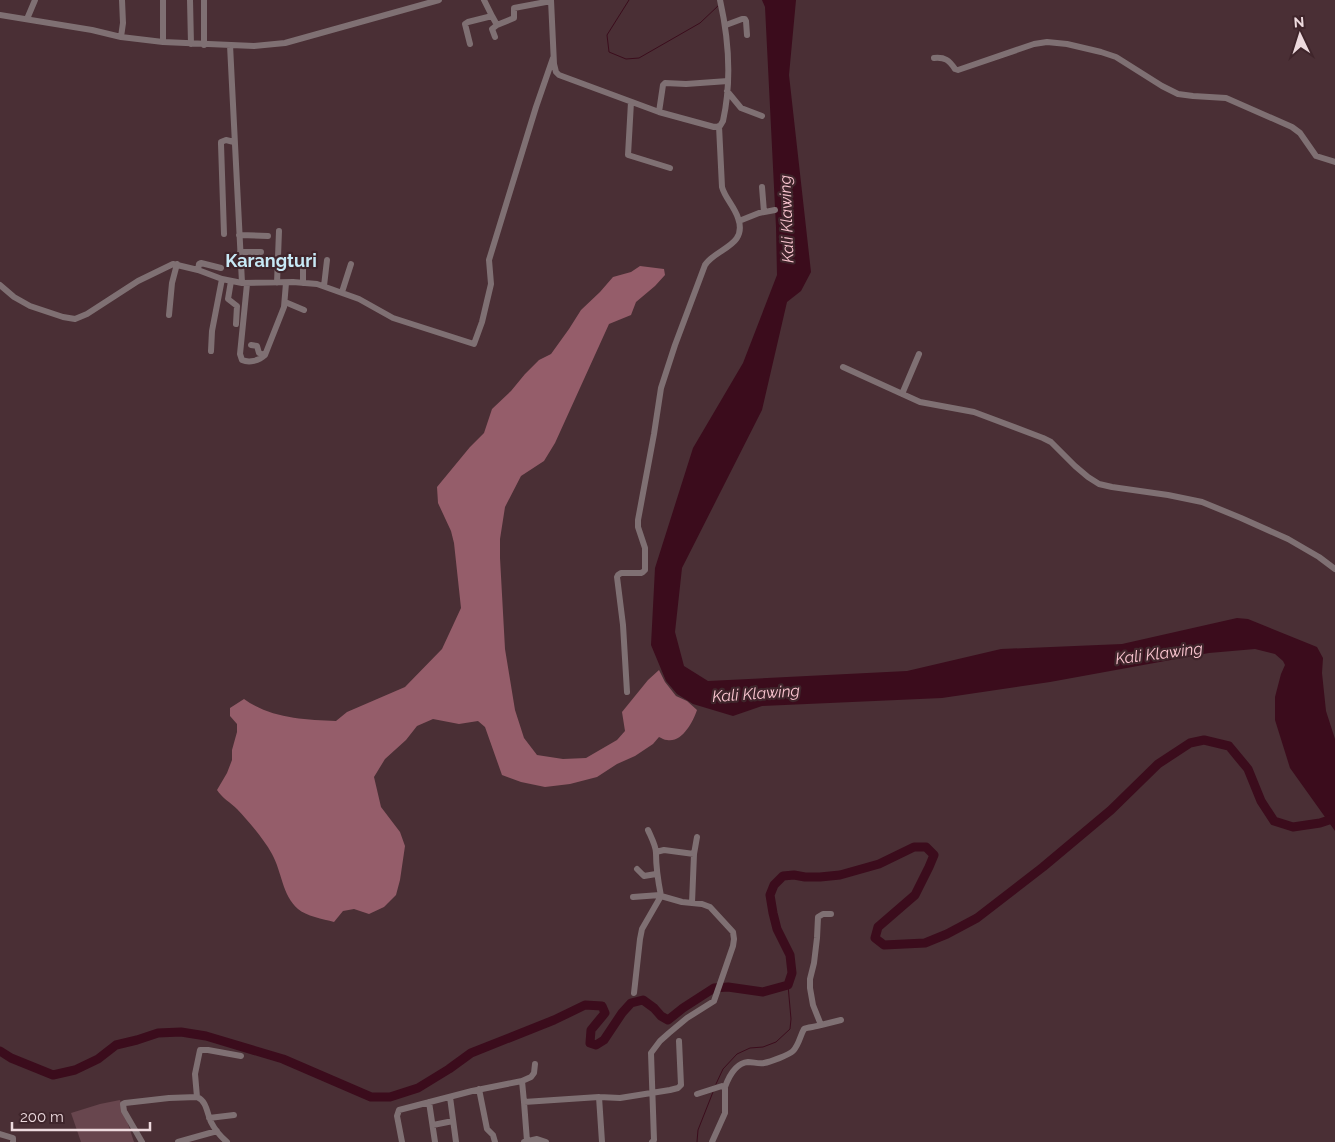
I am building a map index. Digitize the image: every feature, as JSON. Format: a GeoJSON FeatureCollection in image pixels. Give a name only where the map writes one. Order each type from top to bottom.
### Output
{"type":"FeatureCollection","features":[{"type":"Feature","properties":{"kind":"street"},"geometry":{"type":"LineString","coordinates":[[27,19],[35,0]]}},
{"type":"Feature","properties":{"kind":"street"},"geometry":{"type":"LineString","coordinates":[[121,37],[123,23],[122,0]]}},
{"type":"Feature","properties":{"kind":"street"},"geometry":{"type":"LineString","coordinates":[[163,0],[163,42]]}},
{"type":"Feature","properties":{"kind":"street"},"geometry":{"type":"LineString","coordinates":[[190,0],[191,44]]}},
{"type":"Feature","properties":{"kind":"street"},"geometry":{"type":"LineString","coordinates":[[204,0],[204,45]]}},
{"type":"Feature","properties":{"kind":"street"},"geometry":{"type":"LineString","coordinates":[[0,15],[92,30],[121,37],[163,42],[204,45],[269,45],[285,43],[439,0]]}},
{"type":"Feature","properties":{"kind":"street"},"geometry":{"type":"LineString","coordinates":[[484,0],[497,25]]}},
{"type":"Feature","properties":{"kind":"street"},"geometry":{"type":"LineString","coordinates":[[495,37],[492,29],[514,18],[514,8],[551,1],[553,58],[557,74],[659,112],[708,126],[719,126]]}},
{"type":"Feature","properties":{"kind":"street"},"geometry":{"type":"LineString","coordinates":[[628,692],[617,577],[621,573],[642,573],[645,568],[645,548],[638,527],[638,520],[654,434],[660,388],[705,265],[711,258],[734,242],[739,232],[739,220],[722,187],[719,126],[723,121],[727,91],[728,51],[726,25],[721,2]]}},
{"type":"Feature","properties":{"kind":"street"},"geometry":{"type":"LineString","coordinates":[[470,44],[466,23],[492,16]]}},
{"type":"Feature","properties":{"kind":"street"},"geometry":{"type":"LineString","coordinates":[[726,25],[744,19],[746,21],[747,35]]}},
{"type":"Feature","properties":{"kind":"street"},"geometry":{"type":"LineString","coordinates":[[934,58],[945,58],[958,70],[1034,44],[1047,42],[1067,44],[1101,52],[1116,58],[1170,90],[1187,96],[1226,98],[1292,127],[1300,133],[1316,156],[1335,162]]}},
{"type":"Feature","properties":{"kind":"street"},"geometry":{"type":"LineString","coordinates":[[230,45],[239,235],[244,283],[242,361],[259,359],[265,355],[285,302],[286,282]]}},
{"type":"Feature","properties":{"kind":"street"},"geometry":{"type":"LineString","coordinates":[[0,285],[14,297],[30,306],[75,319],[87,314],[138,281],[168,265],[177,264],[222,279],[244,283],[286,282],[324,286],[369,304],[393,318],[474,344],[482,322],[491,284],[489,260],[553,58]]}},
{"type":"Feature","properties":{"kind":"street"},"geometry":{"type":"LineString","coordinates":[[659,112],[663,85],[665,83],[686,84],[728,81]]}},
{"type":"Feature","properties":{"kind":"street"},"geometry":{"type":"LineString","coordinates":[[727,91],[741,108],[762,116]]}},
{"type":"Feature","properties":{"kind":"street"},"geometry":{"type":"LineString","coordinates":[[631,102],[628,155],[670,168]]}},
{"type":"Feature","properties":{"kind":"street"},"geometry":{"type":"LineString","coordinates":[[224,234],[221,144],[224,140],[234,142]]}},
{"type":"Feature","properties":{"kind":"street"},"geometry":{"type":"LineString","coordinates":[[762,187],[764,212]]}},
{"type":"Feature","properties":{"kind":"street"},"geometry":{"type":"LineString","coordinates":[[739,220],[775,210]]}},
{"type":"Feature","properties":{"kind":"street"},"geometry":{"type":"LineString","coordinates":[[277,283],[279,231]]}},
{"type":"Feature","properties":{"kind":"street"},"geometry":{"type":"LineString","coordinates":[[239,235],[268,236]]}},
{"type":"Feature","properties":{"kind":"street"},"geometry":{"type":"LineString","coordinates":[[240,252],[261,252]]}},
{"type":"Feature","properties":{"kind":"street"},"geometry":{"type":"LineString","coordinates":[[324,286],[327,260]]}},
{"type":"Feature","properties":{"kind":"street"},"geometry":{"type":"LineString","coordinates":[[198,270],[201,263],[221,268]]}},
{"type":"Feature","properties":{"kind":"street"},"geometry":{"type":"LineString","coordinates":[[303,263],[303,283]]}},
{"type":"Feature","properties":{"kind":"street"},"geometry":{"type":"LineString","coordinates":[[169,315],[171,288],[177,264]]}},
{"type":"Feature","properties":{"kind":"street"},"geometry":{"type":"LineString","coordinates":[[342,292],[351,264]]}},
{"type":"Feature","properties":{"kind":"street"},"geometry":{"type":"LineString","coordinates":[[212,351],[212,331],[222,279]]}},
{"type":"Feature","properties":{"kind":"street"},"geometry":{"type":"LineString","coordinates":[[231,281],[228,299],[237,306],[236,324]]}},
{"type":"Feature","properties":{"kind":"street"},"geometry":{"type":"LineString","coordinates":[[285,302],[304,310]]}},
{"type":"Feature","properties":{"kind":"street"},"geometry":{"type":"LineString","coordinates":[[252,345],[257,346],[259,353],[265,355]]}},
{"type":"Feature","properties":{"kind":"street"},"geometry":{"type":"LineString","coordinates":[[902,394],[919,354]]}},
{"type":"Feature","properties":{"kind":"street"},"geometry":{"type":"LineString","coordinates":[[843,367],[920,402],[974,412],[1037,435],[1051,442],[1075,466],[1099,484],[1112,488],[1168,495],[1202,502],[1241,518],[1288,540],[1319,557],[1335,569]]}},
{"type":"Feature","properties":{"kind":"street"},"geometry":{"type":"LineString","coordinates":[[634,993],[642,929],[660,896],[656,874],[656,852],[648,830]]}},
{"type":"Feature","properties":{"kind":"street"},"geometry":{"type":"LineString","coordinates":[[692,903],[694,854],[697,837]]}},
{"type":"Feature","properties":{"kind":"street"},"geometry":{"type":"LineString","coordinates":[[656,852],[664,850],[694,854]]}},
{"type":"Feature","properties":{"kind":"street"},"geometry":{"type":"LineString","coordinates":[[637,869],[644,876],[656,874]]}},
{"type":"Feature","properties":{"kind":"street"},"geometry":{"type":"LineString","coordinates":[[632,897],[660,896],[710,907],[733,932],[734,939],[714,1001],[687,1018],[660,1041],[651,1053],[654,1141]]}},
{"type":"Feature","properties":{"kind":"street"},"geometry":{"type":"LineString","coordinates":[[821,1025],[813,1005],[810,979],[814,963],[818,917],[823,914],[831,914]]}},
{"type":"Feature","properties":{"kind":"street"},"geometry":{"type":"LineString","coordinates":[[712,1142],[725,1113],[725,1087],[732,1073],[739,1065],[748,1062],[765,1063],[791,1053],[795,1049],[804,1029],[841,1020]]}},
{"type":"Feature","properties":{"kind":"street"},"geometry":{"type":"LineString","coordinates":[[524,1102],[599,1097],[620,1098],[676,1089],[681,1085],[679,1041]]}},
{"type":"Feature","properties":{"kind":"street"},"geometry":{"type":"LineString","coordinates":[[197,1097],[195,1074],[200,1050],[241,1056]]}},
{"type":"Feature","properties":{"kind":"street"},"geometry":{"type":"LineString","coordinates":[[402,1142],[397,1120],[397,1112],[399,1110],[479,1089],[522,1081],[531,1077],[534,1073],[535,1064]]}},
{"type":"Feature","properties":{"kind":"street"},"geometry":{"type":"LineString","coordinates":[[522,1081],[525,1142],[537,1140],[546,1142]]}},
{"type":"Feature","properties":{"kind":"street"},"geometry":{"type":"LineString","coordinates":[[697,1094],[722,1086],[725,1087]]}},
{"type":"Feature","properties":{"kind":"street"},"geometry":{"type":"LineString","coordinates":[[479,1089],[486,1129],[493,1135],[495,1142]]}},
{"type":"Feature","properties":{"kind":"street"},"geometry":{"type":"LineString","coordinates":[[142,1142],[124,1111],[123,1104],[169,1098],[197,1097],[204,1102],[209,1118],[227,1142]]}},
{"type":"Feature","properties":{"kind":"street"},"geometry":{"type":"LineString","coordinates":[[450,1097],[456,1142]]}},
{"type":"Feature","properties":{"kind":"street"},"geometry":{"type":"LineString","coordinates":[[599,1097],[602,1142]]}},
{"type":"Feature","properties":{"kind":"street"},"geometry":{"type":"LineString","coordinates":[[429,1102],[435,1142]]}},
{"type":"Feature","properties":{"kind":"street"},"geometry":{"type":"LineString","coordinates":[[209,1118],[234,1115]]}},
{"type":"Feature","properties":{"kind":"street"},"geometry":{"type":"LineString","coordinates":[[433,1125],[453,1121]]}},
{"type":"Feature","properties":{"kind":"street"},"geometry":{"type":"LineString","coordinates":[[178,1142],[217,1131]]}},
{"type":"Feature","properties":{"kind":"street"},"geometry":{"type":"LineString","coordinates":[[0,1134],[13,1138],[13,1142]]}},
{"type":"Feature","properties":{"kind":"shaded area"},"geometry":{"type":"Polygon","coordinates":[[[640,266],[664,269],[665,275],[636,302],[631,315],[609,324],[555,443],[544,461],[521,476],[505,507],[500,539],[500,558],[505,649],[515,710],[524,738],[537,755],[563,759],[586,758],[617,740],[625,731],[622,712],[648,680],[659,670],[665,682],[676,696],[687,701],[697,710],[693,720],[686,731],[677,738],[667,740],[659,737],[653,744],[635,756],[617,764],[597,777],[570,784],[545,787],[521,782],[502,775],[485,727],[478,721],[459,724],[433,719],[417,726],[406,740],[385,759],[374,777],[381,807],[400,832],[405,846],[396,895],[384,907],[369,914],[354,909],[343,911],[334,922],[305,914],[298,909],[289,897],[272,854],[256,830],[217,790],[232,760],[232,750],[237,732],[237,724],[230,716],[230,708],[244,699],[265,710],[288,717],[336,721],[347,712],[405,687],[442,649],[461,608],[454,543],[451,531],[438,503],[437,487],[484,433],[492,409],[539,360],[551,354],[581,310],[613,277],[631,272],[640,266]]]}},
{"type":"Feature","properties":{"kind":"shaded area"},"geometry":{"type":"Polygon","coordinates":[[[120,1100],[134,1142],[81,1142],[71,1113],[120,1100]]]}},
{"type":"Feature","properties":{"kind":"water","name":"Kali Klawing"},"geometry":{"type":"Polygon","coordinates":[[[762,0],[796,0],[789,75],[811,272],[801,291],[787,302],[762,410],[682,568],[675,632],[684,666],[708,681],[907,671],[1001,649],[1122,644],[1237,618],[1248,619],[1317,647],[1323,658],[1322,673],[1326,711],[1335,739],[1335,831],[1290,768],[1275,720],[1275,697],[1285,665],[1275,654],[1255,649],[1209,653],[1050,682],[942,698],[762,706],[733,716],[693,704],[677,694],[666,681],[651,645],[655,568],[693,448],[743,363],[777,275],[765,7],[762,0]]]}},
{"type":"Feature","properties":{"kind":"waterway"},"geometry":{"type":"LineString","coordinates":[[629,0],[607,35],[609,52],[626,59],[639,58],[700,23],[719,5]]}},
{"type":"Feature","properties":{"kind":"waterway"},"geometry":{"type":"LineString","coordinates":[[0,1051],[11,1058],[53,1075],[75,1070],[98,1059],[116,1045],[158,1033],[181,1032],[206,1036],[283,1059],[371,1097],[390,1097],[418,1088],[471,1053],[554,1020],[585,1005],[602,1006],[605,1013],[591,1030],[590,1043],[596,1045],[604,1040],[631,1003],[643,1000],[668,1020],[714,988],[728,987],[763,992],[788,985],[792,973],[790,955],[777,929],[770,895],[774,885],[783,876],[820,877],[840,875],[879,864],[914,847],[926,847],[934,855],[915,895],[878,927],[875,938],[884,945],[925,943],[947,934],[977,918],[1043,867],[1111,810],[1158,764],[1190,743],[1204,740],[1229,746],[1248,769],[1261,801],[1274,821],[1293,827],[1320,823],[1335,818]]}},
{"type":"Feature","properties":{"kind":"waterway"},"geometry":{"type":"LineString","coordinates":[[716,1084],[723,1069],[737,1054],[750,1048],[763,1047],[776,1042],[790,1029],[788,985]]}},
{"type":"Feature","properties":{"kind":"waterway"},"geometry":{"type":"LineString","coordinates":[[697,1142],[698,1130],[713,1092]]}},
{"type":"Feature","properties":{"kind":"district","name":"Karangturi"},"geometry":{"type":"Point","coordinates":[271,261]}}]}
